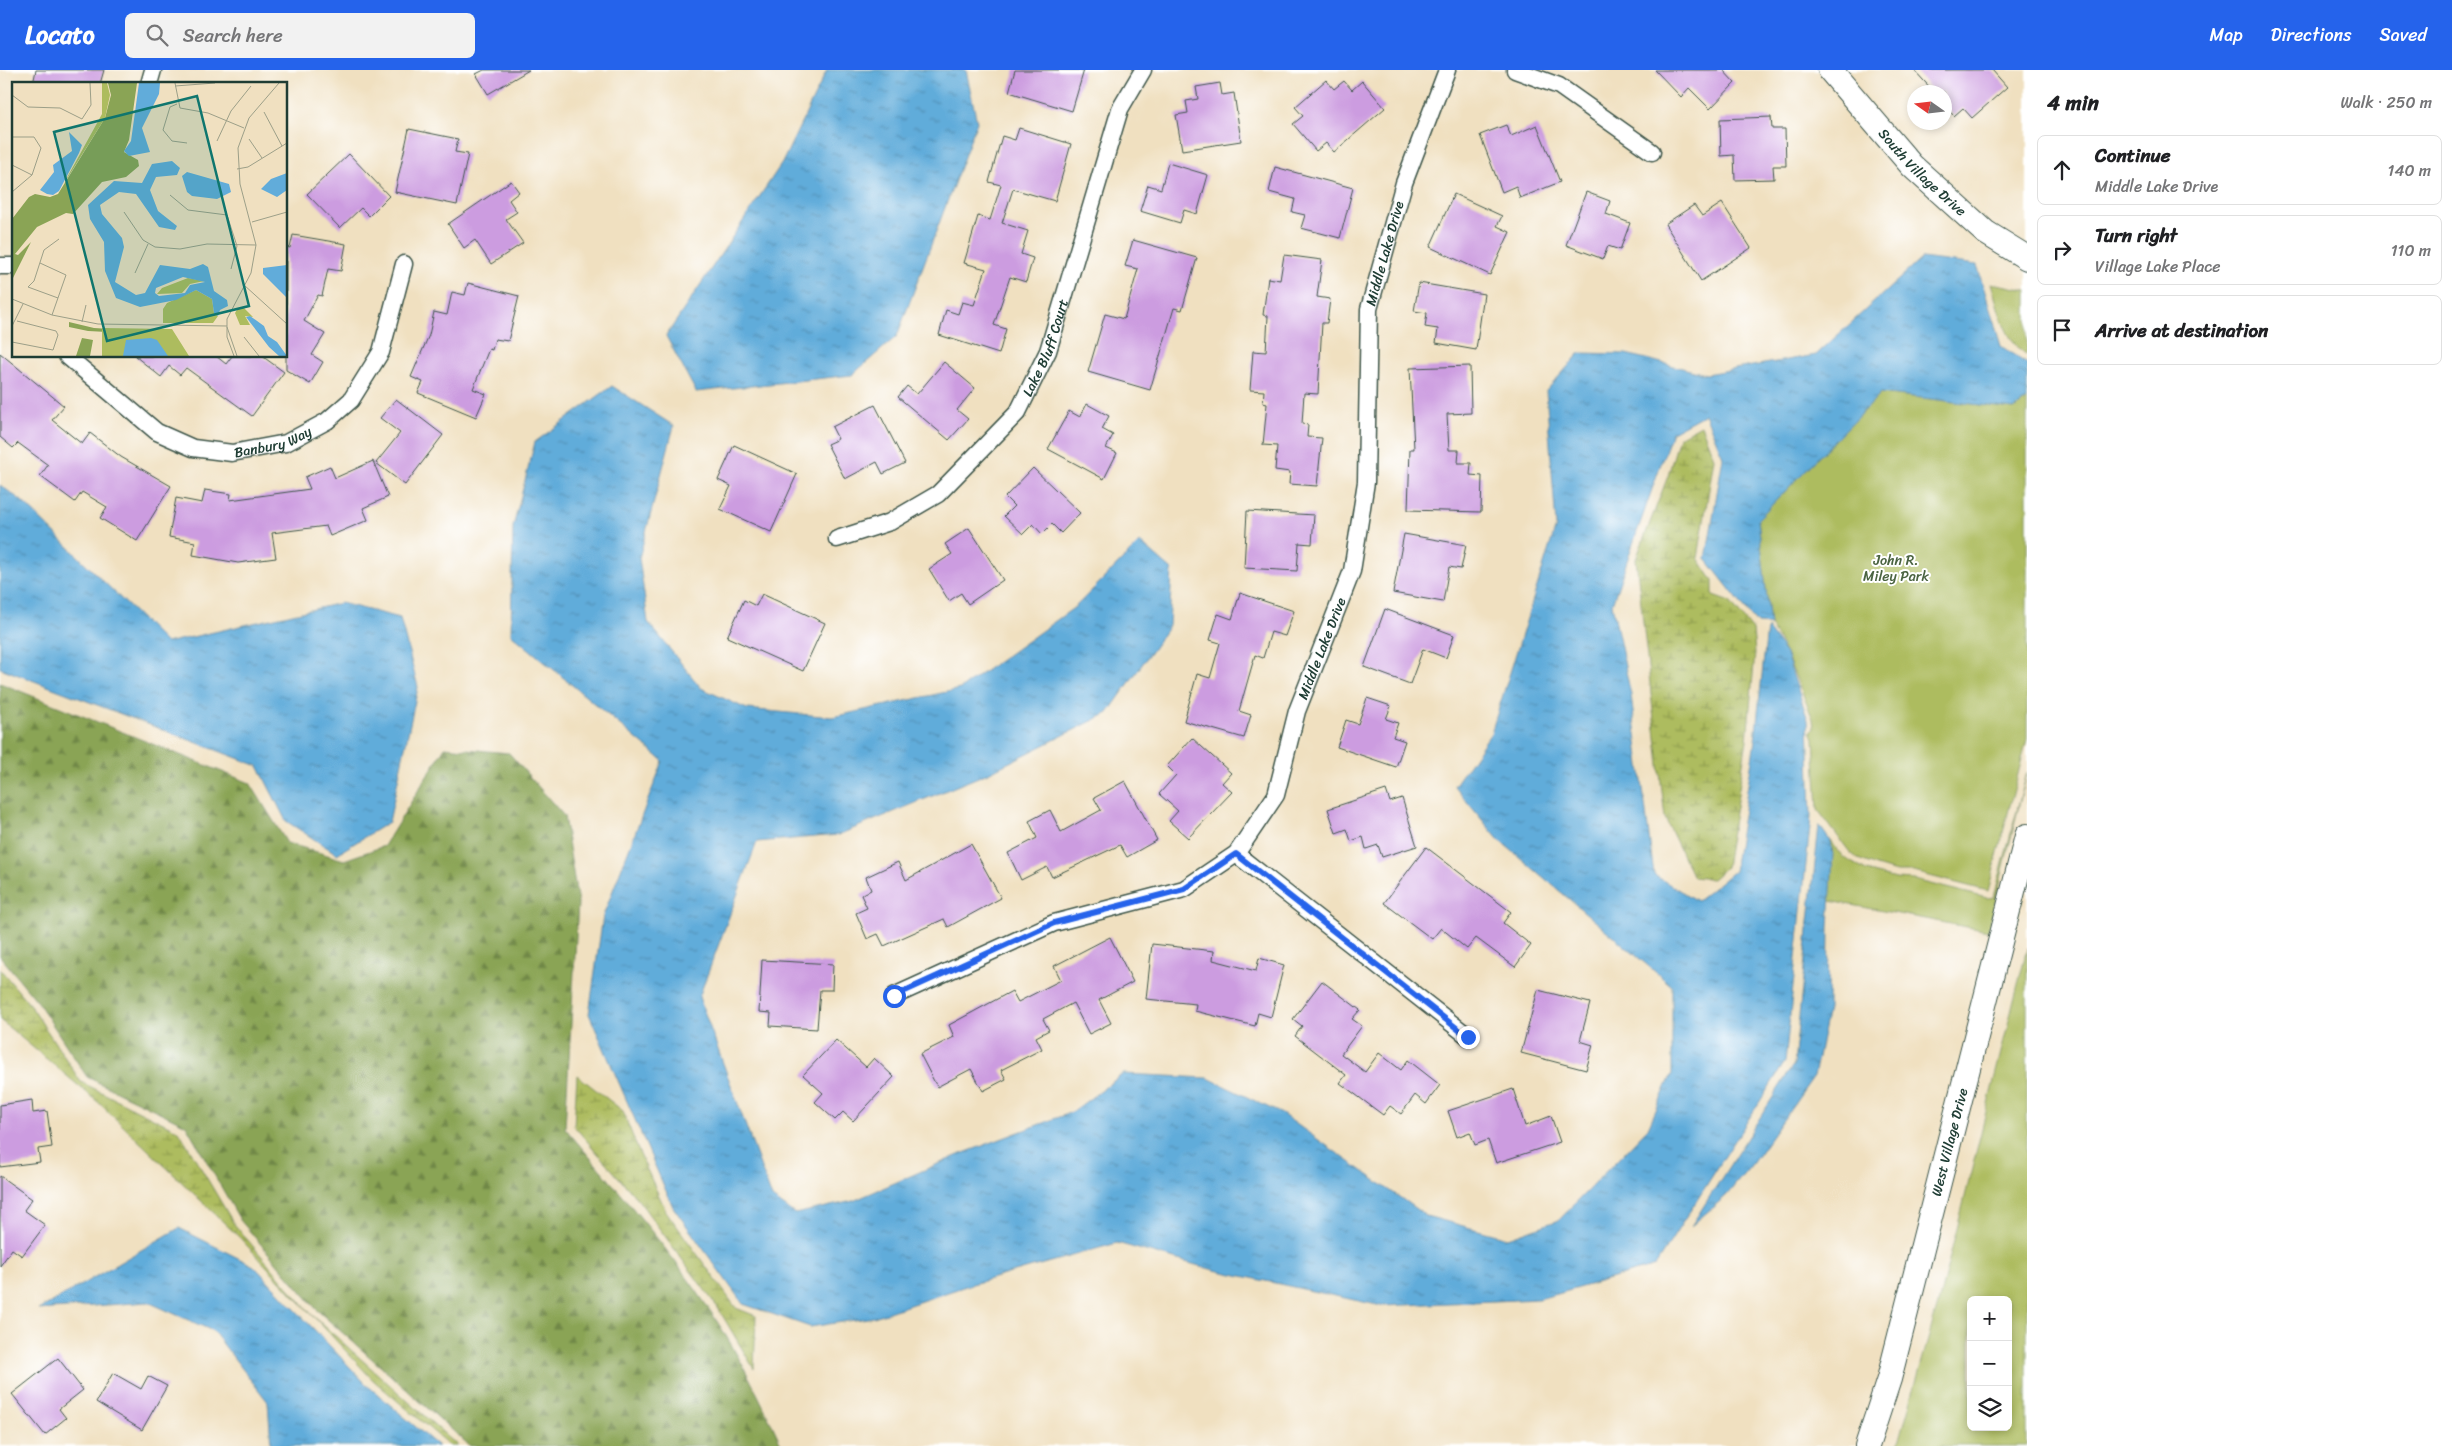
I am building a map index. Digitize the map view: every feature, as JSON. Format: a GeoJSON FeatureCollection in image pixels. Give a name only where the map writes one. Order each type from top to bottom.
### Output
{"type":"FeatureCollection","features":[{"type":"Feature","properties":{"kind":"street","name":"Lake Bluff Court"},"geometry":{"type":"LineString","coordinates":[[837,539],[890,522],[938,494],[1018,412],[1048,351],[1120,109],[1143,70]]}},
{"type":"Feature","properties":{"kind":"street","name":"Middle Lake Drive"},"geometry":{"type":"LineString","coordinates":[[894,996],[1054,923],[1184,889],[1236,854],[1276,795],[1297,711],[1352,571],[1366,482],[1369,309],[1404,182],[1447,70]]}},
{"type":"Feature","properties":{"kind":"street"},"geometry":{"type":"LineString","coordinates":[[1515,70],[1559,86],[1652,152]]}},
{"type":"Feature","properties":{"kind":"street","name":"South Village Drive"},"geometry":{"type":"LineString","coordinates":[[1830,70],[1912,166],[1985,232],[2027,258]]}},
{"type":"Feature","properties":{"kind":"street","name":"Banbury Way"},"geometry":{"type":"LineString","coordinates":[[69,358],[157,432],[193,448],[232,453],[286,443],[328,421],[351,400],[381,352],[404,264]]}},
{"type":"Feature","properties":{"kind":"street","name":"West Village Drive"},"geometry":{"type":"LineString","coordinates":[[1867,1446],[1890,1379],[2027,836]]}},
{"type":"Feature","properties":{"kind":"street"},"geometry":{"type":"LineString","coordinates":[[1236,854],[1468,1037]]}},
{"type":"Feature","properties":{"kind":"green space"},"geometry":{"type":"Polygon","coordinates":[[[1991,283],[2027,290],[2027,355],[2007,332],[1991,283]]]}},
{"type":"Feature","properties":{"kind":"green space","name":"John R. Miley Park"},"geometry":{"type":"Polygon","coordinates":[[[1881,393],[2014,409],[2027,399],[2027,739],[1988,891],[1914,872],[1896,872],[1858,859],[1849,851],[1818,810],[1814,738],[1811,731],[1814,729],[1813,719],[1786,654],[1770,625],[1758,519],[1881,393]]]}},
{"type":"Feature","properties":{"kind":"green space"},"geometry":{"type":"Polygon","coordinates":[[[1701,425],[1714,458],[1698,558],[1713,581],[1713,596],[1730,602],[1753,630],[1755,653],[1747,740],[1726,867],[1712,879],[1693,877],[1665,818],[1636,559],[1668,476],[1679,437],[1701,425]]]}},
{"type":"Feature","properties":{"kind":"green space"},"geometry":{"type":"Polygon","coordinates":[[[0,683],[250,783],[287,843],[344,860],[384,846],[445,747],[509,753],[564,816],[578,903],[565,1128],[659,1241],[711,1312],[731,1344],[782,1446],[470,1446],[318,1311],[240,1220],[186,1125],[87,1077],[37,1001],[0,956],[0,683]]]}},
{"type":"Feature","properties":{"kind":"green space"},"geometry":{"type":"Polygon","coordinates":[[[2027,773],[1988,931],[1830,901],[1833,853],[1829,839],[1843,857],[1866,871],[1895,879],[1914,880],[1987,898],[1994,897],[2027,773]]]}},
{"type":"Feature","properties":{"kind":"green space"},"geometry":{"type":"Polygon","coordinates":[[[2027,948],[2027,1446],[1898,1446],[1940,1297],[2027,948]]]}},
{"type":"Feature","properties":{"kind":"green space"},"geometry":{"type":"Polygon","coordinates":[[[0,969],[30,1005],[81,1082],[179,1131],[234,1224],[311,1313],[240,1238],[98,1102],[0,1020],[0,969]]]}},
{"type":"Feature","properties":{"kind":"green space"},"geometry":{"type":"Polygon","coordinates":[[[577,1075],[623,1111],[638,1150],[666,1211],[736,1308],[756,1316],[754,1369],[718,1308],[639,1201],[574,1126],[577,1075]]]}},
{"type":"Feature","properties":{"kind":"green space"},"geometry":{"type":"Polygon","coordinates":[[[313,1316],[458,1446],[450,1446],[373,1380],[313,1316]]]}},
{"type":"Feature","properties":{"kind":"water"},"geometry":{"type":"Polygon","coordinates":[[[827,70],[966,70],[977,122],[897,336],[852,375],[696,392],[666,336],[782,163],[827,70]]]}},
{"type":"Feature","properties":{"kind":"water"},"geometry":{"type":"Polygon","coordinates":[[[1922,258],[1977,265],[2001,346],[2027,364],[2027,399],[2014,409],[1881,393],[1758,519],[1770,625],[1757,624],[1706,559],[1723,457],[1705,414],[1672,432],[1612,604],[1631,695],[1654,875],[1697,901],[1734,871],[1755,741],[1767,628],[1786,654],[1808,720],[1811,817],[1785,1062],[1655,1266],[1539,1299],[1382,1306],[1214,1270],[1117,1243],[969,1285],[874,1317],[810,1327],[743,1304],[673,1207],[589,1014],[603,916],[663,761],[511,634],[513,527],[535,442],[612,386],[674,426],[639,558],[648,622],[701,688],[747,709],[832,717],[960,689],[1075,607],[1140,542],[1172,570],[1169,626],[1108,713],[988,773],[838,835],[757,842],[699,997],[772,1198],[795,1214],[853,1201],[961,1154],[1072,1112],[1123,1074],[1208,1078],[1282,1114],[1426,1216],[1508,1238],[1559,1220],[1648,1128],[1672,1074],[1672,986],[1498,839],[1454,786],[1491,733],[1556,526],[1546,391],[1580,353],[1626,354],[1706,374],[1816,355],[1922,258]]]}},
{"type":"Feature","properties":{"kind":"water"},"geometry":{"type":"Polygon","coordinates":[[[0,485],[22,501],[166,643],[341,603],[400,618],[418,687],[389,822],[337,854],[286,821],[258,766],[0,668],[0,485]]]}},
{"type":"Feature","properties":{"kind":"water"},"geometry":{"type":"Polygon","coordinates":[[[1819,825],[1829,839],[1833,853],[1829,928],[1828,1009],[1814,1076],[1752,1164],[1726,1196],[1691,1226],[1794,1064],[1819,825]]]}},
{"type":"Feature","properties":{"kind":"water"},"geometry":{"type":"Polygon","coordinates":[[[179,1228],[254,1266],[367,1385],[438,1446],[271,1446],[268,1402],[213,1331],[148,1302],[38,1310],[179,1228]]]}},
{"type":"Feature","properties":{"kind":"building"},"geometry":{"type":"Polygon","coordinates":[[[36,70],[104,70],[101,82],[33,82],[36,70]]]}},
{"type":"Feature","properties":{"kind":"building"},"geometry":{"type":"Polygon","coordinates":[[[484,70],[529,70],[488,94],[476,74],[484,70]]]}},
{"type":"Feature","properties":{"kind":"building"},"geometry":{"type":"Polygon","coordinates":[[[1015,70],[1084,70],[1072,111],[1009,92],[1015,70]]]}},
{"type":"Feature","properties":{"kind":"building"},"geometry":{"type":"Polygon","coordinates":[[[1655,70],[1723,70],[1735,83],[1710,109],[1689,88],[1681,97],[1655,70]]]}},
{"type":"Feature","properties":{"kind":"building"},"geometry":{"type":"Polygon","coordinates":[[[1914,70],[1992,70],[2007,87],[1972,118],[1963,108],[1954,116],[1952,114],[1952,85],[1928,85],[1914,70]]]}},
{"type":"Feature","properties":{"kind":"building"},"geometry":{"type":"Polygon","coordinates":[[[1326,80],[1334,89],[1344,81],[1352,90],[1362,81],[1385,108],[1334,152],[1326,143],[1316,151],[1293,124],[1303,116],[1295,107],[1326,80]]]}},
{"type":"Feature","properties":{"kind":"building"},"geometry":{"type":"Polygon","coordinates":[[[1220,83],[1222,95],[1234,93],[1241,141],[1182,150],[1176,115],[1188,113],[1186,101],[1198,99],[1196,87],[1220,83]]]}},
{"type":"Feature","properties":{"kind":"building"},"geometry":{"type":"Polygon","coordinates":[[[1771,117],[1772,129],[1785,129],[1786,166],[1773,166],[1774,179],[1735,180],[1734,155],[1721,156],[1720,119],[1771,117]]]}},
{"type":"Feature","properties":{"kind":"building"},"geometry":{"type":"Polygon","coordinates":[[[1506,125],[1511,136],[1537,125],[1560,182],[1520,198],[1516,186],[1502,192],[1480,135],[1506,125]]]}},
{"type":"Feature","properties":{"kind":"building"},"geometry":{"type":"Polygon","coordinates":[[[1019,128],[1071,144],[1055,201],[1013,189],[1002,223],[1028,231],[1021,254],[1033,258],[1026,282],[1010,277],[994,325],[1006,329],[999,354],[939,335],[946,310],[958,314],[962,302],[974,305],[986,269],[964,263],[978,216],[990,220],[1001,185],[989,182],[1002,136],[1015,140],[1019,128]]]}},
{"type":"Feature","properties":{"kind":"building"},"geometry":{"type":"Polygon","coordinates":[[[409,129],[458,139],[455,152],[468,154],[457,205],[395,192],[409,129]]]}},
{"type":"Feature","properties":{"kind":"building"},"geometry":{"type":"Polygon","coordinates":[[[349,154],[389,196],[369,216],[361,208],[340,228],[307,194],[349,154]]]}},
{"type":"Feature","properties":{"kind":"building"},"geometry":{"type":"Polygon","coordinates":[[[1168,163],[1208,175],[1197,214],[1184,210],[1180,223],[1140,211],[1148,185],[1161,189],[1168,163]]]}},
{"type":"Feature","properties":{"kind":"building"},"geometry":{"type":"Polygon","coordinates":[[[1275,167],[1353,188],[1340,238],[1301,228],[1305,215],[1292,212],[1295,199],[1269,192],[1275,167]]]}},
{"type":"Feature","properties":{"kind":"building"},"geometry":{"type":"Polygon","coordinates":[[[511,181],[519,192],[509,200],[517,212],[506,219],[523,243],[491,264],[475,240],[464,248],[448,224],[511,181]]]}},
{"type":"Feature","properties":{"kind":"building"},"geometry":{"type":"Polygon","coordinates":[[[1586,192],[1610,201],[1606,214],[1630,223],[1620,250],[1608,246],[1603,259],[1566,245],[1586,192]]]}},
{"type":"Feature","properties":{"kind":"building"},"geometry":{"type":"Polygon","coordinates":[[[1454,194],[1502,216],[1497,226],[1510,232],[1490,275],[1430,247],[1454,194]]]}},
{"type":"Feature","properties":{"kind":"building"},"geometry":{"type":"Polygon","coordinates":[[[1722,203],[1751,248],[1701,281],[1665,224],[1694,205],[1702,216],[1722,203]]]}},
{"type":"Feature","properties":{"kind":"building"},"geometry":{"type":"Polygon","coordinates":[[[293,235],[346,244],[341,271],[328,269],[322,296],[318,295],[304,321],[325,334],[312,355],[323,362],[310,384],[286,370],[286,358],[288,358],[288,248],[290,248],[293,235]]]}},
{"type":"Feature","properties":{"kind":"building"},"geometry":{"type":"Polygon","coordinates":[[[1133,240],[1197,258],[1182,310],[1174,308],[1150,390],[1088,372],[1105,314],[1124,319],[1138,269],[1125,266],[1133,240]]]}},
{"type":"Feature","properties":{"kind":"building"},"geometry":{"type":"Polygon","coordinates":[[[1284,255],[1322,260],[1317,297],[1330,299],[1327,323],[1322,323],[1318,394],[1304,393],[1302,424],[1308,425],[1307,437],[1322,438],[1317,486],[1289,484],[1290,472],[1275,470],[1277,446],[1263,445],[1267,404],[1263,403],[1264,391],[1250,390],[1253,351],[1266,352],[1268,316],[1263,315],[1268,278],[1280,280],[1284,255]]]}},
{"type":"Feature","properties":{"kind":"building"},"geometry":{"type":"Polygon","coordinates":[[[468,283],[519,296],[508,341],[495,339],[492,350],[489,349],[473,389],[486,394],[476,417],[418,393],[423,382],[411,377],[429,335],[434,312],[447,315],[452,292],[465,295],[468,283]]]}},
{"type":"Feature","properties":{"kind":"building"},"geometry":{"type":"Polygon","coordinates":[[[1419,283],[1484,294],[1476,350],[1436,343],[1438,329],[1425,327],[1427,313],[1414,311],[1419,283]]]}},
{"type":"Feature","properties":{"kind":"building"},"geometry":{"type":"Polygon","coordinates":[[[0,353],[64,406],[52,420],[82,444],[90,433],[121,457],[171,486],[137,541],[100,518],[107,507],[82,492],[75,502],[40,476],[48,465],[18,443],[13,448],[0,437],[0,353]]]}},
{"type":"Feature","properties":{"kind":"building"},"geometry":{"type":"Polygon","coordinates":[[[137,358],[218,358],[226,364],[230,358],[265,358],[284,372],[252,416],[186,368],[180,375],[169,366],[161,377],[137,358]]]}},
{"type":"Feature","properties":{"kind":"building"},"geometry":{"type":"Polygon","coordinates":[[[944,362],[975,388],[957,410],[968,419],[949,440],[898,397],[907,386],[917,394],[944,362]]]}},
{"type":"Feature","properties":{"kind":"building"},"geometry":{"type":"Polygon","coordinates":[[[1470,366],[1471,413],[1447,414],[1449,450],[1459,450],[1458,463],[1471,463],[1470,475],[1482,476],[1481,512],[1408,510],[1410,449],[1414,449],[1410,368],[1470,366]]]}},
{"type":"Feature","properties":{"kind":"building"},"geometry":{"type":"Polygon","coordinates":[[[396,399],[443,435],[405,485],[376,463],[400,433],[380,418],[396,399]]]}},
{"type":"Feature","properties":{"kind":"building"},"geometry":{"type":"Polygon","coordinates":[[[1087,404],[1109,416],[1102,429],[1113,435],[1106,448],[1117,453],[1104,479],[1048,449],[1069,411],[1080,417],[1087,404]]]}},
{"type":"Feature","properties":{"kind":"building"},"geometry":{"type":"Polygon","coordinates":[[[875,405],[905,463],[883,474],[877,462],[845,479],[827,444],[838,439],[832,427],[875,405]]]}},
{"type":"Feature","properties":{"kind":"building"},"geometry":{"type":"Polygon","coordinates":[[[734,445],[797,474],[771,532],[720,509],[731,486],[718,480],[734,445]]]}},
{"type":"Feature","properties":{"kind":"building"},"geometry":{"type":"Polygon","coordinates":[[[373,461],[388,497],[363,508],[368,520],[330,536],[326,526],[272,533],[276,558],[238,563],[193,555],[195,542],[169,537],[176,498],[202,503],[205,490],[231,494],[230,500],[310,489],[305,477],[330,466],[335,478],[373,461]]]}},
{"type":"Feature","properties":{"kind":"building"},"geometry":{"type":"Polygon","coordinates":[[[1033,468],[1080,513],[1061,533],[1052,524],[1042,534],[1033,524],[1023,534],[1004,516],[1014,506],[1005,497],[1033,468]]]}},
{"type":"Feature","properties":{"kind":"building"},"geometry":{"type":"Polygon","coordinates":[[[1247,511],[1314,515],[1312,544],[1299,543],[1297,571],[1244,568],[1247,511]]]}},
{"type":"Feature","properties":{"kind":"building"},"geometry":{"type":"Polygon","coordinates":[[[969,528],[1003,580],[968,604],[961,593],[949,601],[929,569],[952,554],[945,544],[969,528]]]}},
{"type":"Feature","properties":{"kind":"building"},"geometry":{"type":"Polygon","coordinates":[[[1404,534],[1466,545],[1461,569],[1449,567],[1443,602],[1393,593],[1404,534]]]}},
{"type":"Feature","properties":{"kind":"building"},"geometry":{"type":"Polygon","coordinates":[[[1240,593],[1294,611],[1285,636],[1271,632],[1263,658],[1255,655],[1239,711],[1251,715],[1244,738],[1184,721],[1197,674],[1210,678],[1220,643],[1210,640],[1218,614],[1232,619],[1240,593]]]}},
{"type":"Feature","properties":{"kind":"building"},"geometry":{"type":"Polygon","coordinates":[[[762,594],[825,623],[803,671],[727,637],[744,600],[756,606],[762,594]]]}},
{"type":"Feature","properties":{"kind":"building"},"geometry":{"type":"Polygon","coordinates":[[[1385,609],[1454,635],[1446,658],[1423,649],[1410,684],[1364,667],[1385,609]]]}},
{"type":"Feature","properties":{"kind":"building"},"geometry":{"type":"Polygon","coordinates":[[[1367,698],[1391,706],[1386,719],[1398,723],[1393,737],[1405,741],[1396,767],[1337,747],[1346,720],[1358,724],[1367,698]]]}},
{"type":"Feature","properties":{"kind":"building"},"geometry":{"type":"Polygon","coordinates":[[[1192,738],[1231,773],[1222,783],[1232,792],[1188,838],[1169,821],[1178,811],[1159,794],[1176,775],[1167,766],[1192,738]]]}},
{"type":"Feature","properties":{"kind":"building"},"geometry":{"type":"Polygon","coordinates":[[[1125,781],[1157,840],[1127,857],[1120,845],[1052,877],[1047,867],[1021,880],[1008,853],[1037,838],[1029,821],[1050,810],[1061,832],[1101,810],[1094,798],[1125,781]]]}},
{"type":"Feature","properties":{"kind":"building"},"geometry":{"type":"Polygon","coordinates":[[[1386,790],[1390,802],[1402,798],[1417,846],[1382,857],[1378,845],[1366,849],[1363,837],[1351,841],[1347,829],[1336,833],[1328,809],[1386,790]]]}},
{"type":"Feature","properties":{"kind":"building"},"geometry":{"type":"Polygon","coordinates":[[[971,844],[1001,898],[948,927],[944,919],[884,946],[878,934],[867,939],[856,913],[867,908],[861,895],[871,890],[866,877],[898,862],[906,880],[971,844]]]}},
{"type":"Feature","properties":{"kind":"building"},"geometry":{"type":"Polygon","coordinates":[[[1426,847],[1511,912],[1503,923],[1531,945],[1515,967],[1476,938],[1467,949],[1441,928],[1432,939],[1384,903],[1426,847]]]}},
{"type":"Feature","properties":{"kind":"building"},"geometry":{"type":"Polygon","coordinates":[[[1110,937],[1133,982],[1099,1000],[1111,1023],[1089,1034],[1073,1003],[1043,1019],[1049,1030],[1036,1037],[1042,1049],[1001,1070],[1006,1079],[983,1091],[971,1069],[937,1087],[920,1054],[954,1037],[949,1025],[1012,991],[1018,1002],[1061,980],[1054,966],[1110,937]]]}},
{"type":"Feature","properties":{"kind":"building"},"geometry":{"type":"Polygon","coordinates":[[[1152,944],[1214,951],[1213,960],[1256,971],[1259,958],[1284,965],[1271,1017],[1258,1013],[1255,1026],[1195,1011],[1196,1004],[1146,999],[1152,944]]]}},
{"type":"Feature","properties":{"kind":"building"},"geometry":{"type":"Polygon","coordinates":[[[762,960],[833,964],[832,990],[820,990],[817,1029],[770,1026],[771,1013],[759,1012],[762,960]]]}},
{"type":"Feature","properties":{"kind":"building"},"geometry":{"type":"Polygon","coordinates":[[[1322,981],[1360,1010],[1352,1019],[1362,1026],[1341,1054],[1365,1072],[1379,1053],[1401,1070],[1408,1060],[1440,1085],[1426,1104],[1415,1095],[1401,1114],[1390,1106],[1383,1115],[1340,1083],[1346,1075],[1295,1036],[1302,1026],[1293,1019],[1322,981]]]}},
{"type":"Feature","properties":{"kind":"building"},"geometry":{"type":"Polygon","coordinates":[[[1538,990],[1590,1003],[1580,1041],[1593,1045],[1586,1070],[1521,1053],[1538,990]]]}},
{"type":"Feature","properties":{"kind":"building"},"geometry":{"type":"Polygon","coordinates":[[[836,1040],[866,1067],[874,1058],[894,1077],[853,1121],[843,1112],[835,1120],[815,1102],[823,1093],[803,1075],[836,1040]]]}},
{"type":"Feature","properties":{"kind":"building"},"geometry":{"type":"Polygon","coordinates":[[[1513,1089],[1525,1126],[1551,1116],[1560,1142],[1496,1163],[1488,1140],[1475,1145],[1470,1132],[1457,1137],[1448,1111],[1513,1089]]]}},
{"type":"Feature","properties":{"kind":"building"},"geometry":{"type":"Polygon","coordinates":[[[32,1100],[33,1113],[47,1111],[52,1147],[38,1149],[40,1162],[0,1167],[0,1105],[32,1100]]]}},
{"type":"Feature","properties":{"kind":"building"},"geometry":{"type":"Polygon","coordinates":[[[0,1176],[32,1199],[24,1210],[45,1225],[22,1256],[12,1249],[0,1266],[0,1176]]]}},
{"type":"Feature","properties":{"kind":"building"},"geometry":{"type":"Polygon","coordinates":[[[58,1358],[83,1390],[59,1409],[66,1418],[45,1435],[12,1394],[58,1358]]]}},
{"type":"Feature","properties":{"kind":"building"},"geometry":{"type":"Polygon","coordinates":[[[113,1373],[141,1389],[148,1376],[167,1386],[142,1430],[96,1402],[113,1373]]]}},
{"type":"Feature","properties":{"kind":"route"},"geometry":{"type":"LineString","coordinates":[[894,996],[1054,923],[1184,889],[1236,854],[1468,1037]]}}]}
